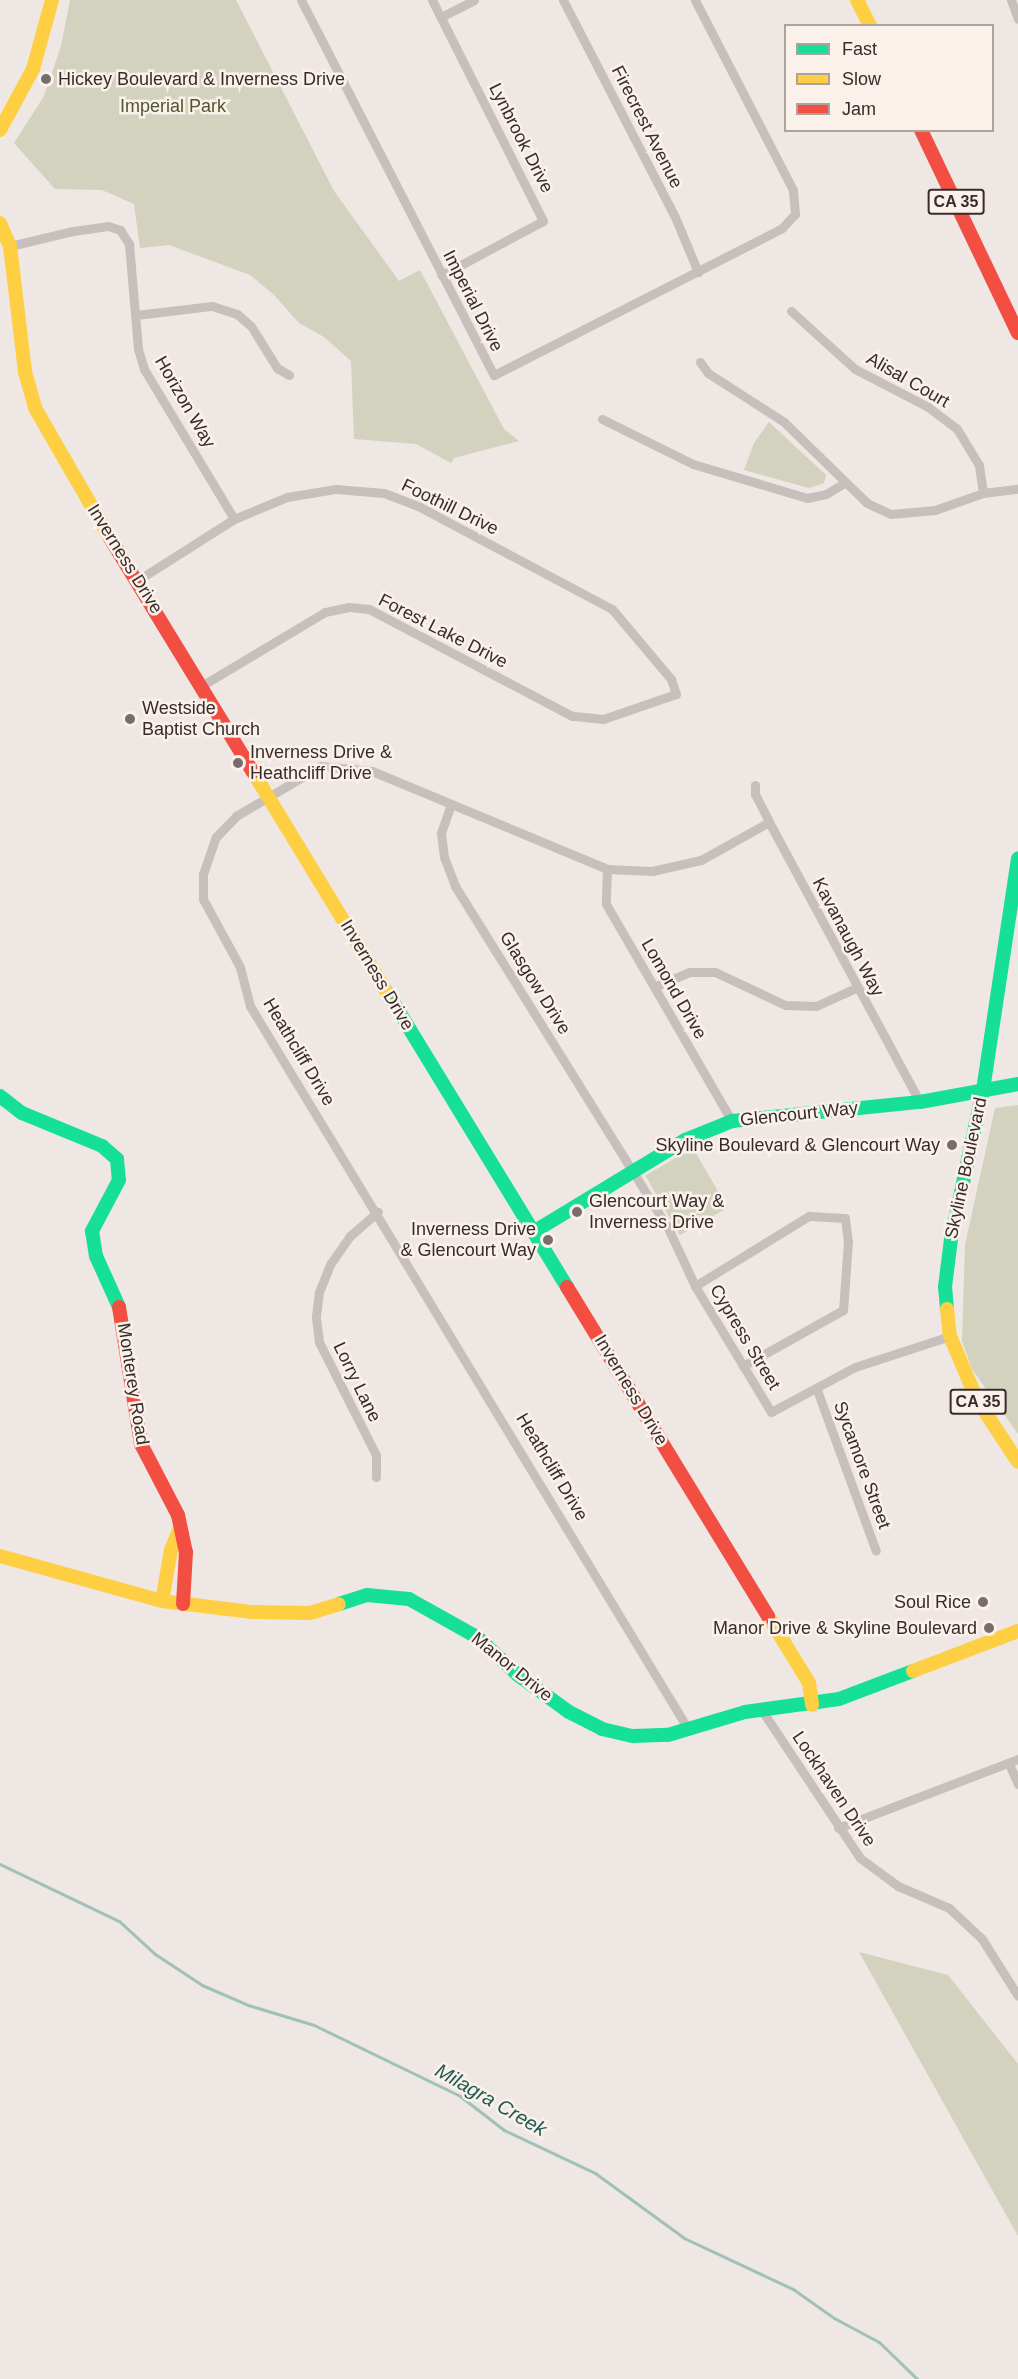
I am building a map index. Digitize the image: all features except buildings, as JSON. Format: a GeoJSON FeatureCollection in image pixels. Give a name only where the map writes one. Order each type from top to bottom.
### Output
{"type":"FeatureCollection","features":[{"type":"Feature","properties":{"kind":"street"},"geometry":{"type":"LineString","coordinates":[[0,130],[33,69],[52,0]]}},
{"type":"Feature","properties":{"kind":"street","name":"Imperial Drive"},"geometry":{"type":"LineString","coordinates":[[301,0],[494,375],[782,228],[795,214],[793,190],[695,0]]}},
{"type":"Feature","properties":{"kind":"street","name":"Lynbrook Drive"},"geometry":{"type":"LineString","coordinates":[[432,0],[543,221],[442,275]]}},
{"type":"Feature","properties":{"kind":"street"},"geometry":{"type":"LineString","coordinates":[[441,17],[474,0]]}},
{"type":"Feature","properties":{"kind":"street","name":"Firecrest Avenue"},"geometry":{"type":"LineString","coordinates":[[563,0],[675,217],[699,272]]}},
{"type":"Feature","properties":{"kind":"street"},"geometry":{"type":"LineString","coordinates":[[857,0],[869,24]]}},
{"type":"Feature","properties":{"kind":"street"},"geometry":{"type":"LineString","coordinates":[[1011,0],[1018,19]]}},
{"type":"Feature","properties":{"kind":"street","name":"CA 35"},"geometry":{"type":"LineString","coordinates":[[922,132],[1018,333]]}},
{"type":"Feature","properties":{"kind":"street","name":"Inverness Drive"},"geometry":{"type":"LineString","coordinates":[[0,223],[10,246],[25,372],[35,408],[267,795],[809,1683],[812,1705]]}},
{"type":"Feature","properties":{"kind":"street","name":"Horizon Way"},"geometry":{"type":"LineString","coordinates":[[10,246],[73,231],[108,226],[120,230],[129,244],[144,369],[234,519]]}},
{"type":"Feature","properties":{"kind":"street"},"geometry":{"type":"LineString","coordinates":[[136,315],[212,306],[237,314],[251,326],[277,368],[289,375]]}},
{"type":"Feature","properties":{"kind":"street","name":"Alisal Court"},"geometry":{"type":"LineString","coordinates":[[791,310],[855,369],[928,407],[957,429],[978,465],[983,493]]}},
{"type":"Feature","properties":{"kind":"street"},"geometry":{"type":"LineString","coordinates":[[700,362],[708,373],[784,422],[867,503],[891,514],[935,510],[983,493],[1018,489]]}},
{"type":"Feature","properties":{"kind":"street"},"geometry":{"type":"LineString","coordinates":[[602,419],[693,464],[807,498],[826,494],[844,483]]}},
{"type":"Feature","properties":{"kind":"street","name":"Foothill Drive"},"geometry":{"type":"LineString","coordinates":[[138,580],[234,519],[287,497],[336,489],[384,493],[420,507],[612,609],[671,679],[676,694]]}},
{"type":"Feature","properties":{"kind":"street","name":"Forest Lake Drive"},"geometry":{"type":"LineString","coordinates":[[203,685],[325,612],[349,607],[369,609],[572,717],[603,719],[676,694]]}},
{"type":"Feature","properties":{"kind":"street","name":"Heathcliff Drive"},"geometry":{"type":"LineString","coordinates":[[688,1729],[378,1212],[250,1006],[240,967],[203,899],[203,874],[216,837],[236,816],[267,795],[321,766],[348,766],[372,771],[607,869],[652,871],[701,860],[769,822]]}},
{"type":"Feature","properties":{"kind":"street","name":"Kavanaugh Way"},"geometry":{"type":"LineString","coordinates":[[755,785],[755,794],[769,822],[856,988],[920,1102]]}},
{"type":"Feature","properties":{"kind":"street","name":"Glasgow Drive"},"geometry":{"type":"LineString","coordinates":[[451,804],[441,833],[444,857],[455,886],[633,1170]]}},
{"type":"Feature","properties":{"kind":"street","name":"Skyline Boulevard"},"geometry":{"type":"LineString","coordinates":[[1018,859],[983,1090],[946,1272],[950,1336],[977,1400],[1018,1462]]}},
{"type":"Feature","properties":{"kind":"street","name":"Lomond Drive"},"geometry":{"type":"LineString","coordinates":[[607,869],[606,904],[732,1121]]}},
{"type":"Feature","properties":{"kind":"street"},"geometry":{"type":"LineString","coordinates":[[654,987],[690,972],[716,972],[785,1005],[816,1006],[856,988]]}},
{"type":"Feature","properties":{"kind":"street","name":"Glencourt Way"},"geometry":{"type":"LineString","coordinates":[[535,1231],[685,1140],[732,1121],[920,1102],[1018,1084]]}},
{"type":"Feature","properties":{"kind":"street","name":"Monterey Road"},"geometry":{"type":"LineString","coordinates":[[0,1096],[22,1113],[102,1146],[117,1159],[119,1180],[92,1231],[96,1256],[122,1312],[145,1458],[175,1503],[186,1552],[183,1604]]}},
{"type":"Feature","properties":{"kind":"street","name":"Cypress Street"},"geometry":{"type":"LineString","coordinates":[[633,1170],[668,1228],[695,1286],[771,1412],[816,1390],[855,1367],[950,1336]]}},
{"type":"Feature","properties":{"kind":"street","name":"Lorry Lane"},"geometry":{"type":"LineString","coordinates":[[376,1477],[376,1455],[319,1341],[316,1316],[319,1292],[331,1263],[350,1236],[378,1212]]}},
{"type":"Feature","properties":{"kind":"street"},"geometry":{"type":"LineString","coordinates":[[695,1286],[810,1216],[845,1218],[848,1241],[843,1310],[743,1366]]}},
{"type":"Feature","properties":{"kind":"street","name":"Sycamore Street"},"geometry":{"type":"LineString","coordinates":[[816,1390],[876,1551]]}},
{"type":"Feature","properties":{"kind":"street"},"geometry":{"type":"LineString","coordinates":[[162,1601],[171,1550],[180,1530]]}},
{"type":"Feature","properties":{"kind":"street","name":"Manor Drive"},"geometry":{"type":"LineString","coordinates":[[0,1556],[162,1601],[183,1604],[289,1614],[310,1613],[367,1595],[395,1595],[425,1606],[463,1627],[535,1688],[602,1729],[651,1737],[761,1709],[812,1705],[839,1699],[1018,1631]]}},
{"type":"Feature","properties":{"kind":"street","name":"Lockhaven Drive"},"geometry":{"type":"LineString","coordinates":[[761,1709],[860,1858],[897,1886],[949,1908],[982,1939],[1018,1996]]}},
{"type":"Feature","properties":{"kind":"street"},"geometry":{"type":"LineString","coordinates":[[838,1828],[1018,1759]]}},
{"type":"Feature","properties":{"kind":"street"},"geometry":{"type":"LineString","coordinates":[[1009,1764],[1018,1784]]}},
{"type":"Feature","properties":{"kind":"green space","name":"Imperial Park"},"geometry":{"type":"Polygon","coordinates":[[[70,0],[236,0],[334,191],[399,281],[420,270],[504,429],[519,441],[454,458],[451,463],[416,444],[354,439],[351,361],[324,337],[299,323],[273,294],[250,275],[169,245],[140,248],[134,204],[102,190],[55,189],[14,143],[44,96],[61,46],[70,0]]]}},
{"type":"Feature","properties":{"kind":"green space"},"geometry":{"type":"Polygon","coordinates":[[[769,422],[826,475],[824,483],[809,488],[744,470],[754,443],[769,422]]]}},
{"type":"Feature","properties":{"kind":"green space"},"geometry":{"type":"Polygon","coordinates":[[[1018,1105],[1018,1434],[972,1369],[962,1341],[965,1245],[995,1108],[1018,1105]]]}},
{"type":"Feature","properties":{"kind":"green space"},"geometry":{"type":"Polygon","coordinates":[[[693,1148],[728,1208],[680,1235],[645,1176],[693,1148]]]}},
{"type":"Feature","properties":{"kind":"green space"},"geometry":{"type":"Polygon","coordinates":[[[859,1952],[948,1975],[1018,2064],[1018,2236],[859,1952]]]}},
{"type":"Feature","properties":{"kind":"waterway","name":"Milagra Creek"},"geometry":{"type":"LineString","coordinates":[[0,1864],[119,1921],[155,1954],[202,1985],[248,2005],[314,2025],[460,2096],[504,2130],[595,2173],[684,2238],[793,2289],[834,2318],[879,2342],[917,2379]]}},
{"type":"Feature","properties":{"kind":"traffic: fast"},"geometry":{"type":"LineString","coordinates":[[947,1309],[945,1287],[951,1239],[983,1090],[1018,859]]}},
{"type":"Feature","properties":{"kind":"traffic: fast"},"geometry":{"type":"LineString","coordinates":[[387,992],[567,1287]]}},
{"type":"Feature","properties":{"kind":"traffic: fast"},"geometry":{"type":"LineString","coordinates":[[535,1231],[685,1140],[732,1121],[920,1102],[1018,1084]]}},
{"type":"Feature","properties":{"kind":"traffic: fast"},"geometry":{"type":"LineString","coordinates":[[0,1096],[22,1113],[102,1146],[117,1159],[119,1180],[92,1231],[96,1256],[119,1307]]}},
{"type":"Feature","properties":{"kind":"traffic: fast"},"geometry":{"type":"LineString","coordinates":[[339,1604],[367,1595],[409,1599],[477,1637],[518,1675],[569,1712],[602,1729],[633,1736],[668,1735],[745,1712],[839,1699],[913,1671]]}},
{"type":"Feature","properties":{"kind":"traffic: slow"},"geometry":{"type":"LineString","coordinates":[[0,130],[33,69],[52,0]]}},
{"type":"Feature","properties":{"kind":"traffic: slow"},"geometry":{"type":"LineString","coordinates":[[857,0],[869,24]]}},
{"type":"Feature","properties":{"kind":"traffic: slow"},"geometry":{"type":"LineString","coordinates":[[0,223],[10,246],[25,372],[35,408],[110,538]]}},
{"type":"Feature","properties":{"kind":"traffic: slow"},"geometry":{"type":"LineString","coordinates":[[253,772],[387,992]]}},
{"type":"Feature","properties":{"kind":"traffic: slow"},"geometry":{"type":"LineString","coordinates":[[947,1309],[950,1336],[977,1400],[1018,1462]]}},
{"type":"Feature","properties":{"kind":"traffic: slow"},"geometry":{"type":"LineString","coordinates":[[162,1601],[171,1550],[179,1530]]}},
{"type":"Feature","properties":{"kind":"traffic: slow"},"geometry":{"type":"LineString","coordinates":[[0,1556],[162,1601],[252,1612],[310,1613],[339,1604]]}},
{"type":"Feature","properties":{"kind":"traffic: slow"},"geometry":{"type":"LineString","coordinates":[[768,1616],[809,1683],[812,1705]]}},
{"type":"Feature","properties":{"kind":"traffic: slow"},"geometry":{"type":"LineString","coordinates":[[913,1671],[1018,1631]]}},
{"type":"Feature","properties":{"kind":"traffic: jam"},"geometry":{"type":"LineString","coordinates":[[922,132],[1018,333]]}},
{"type":"Feature","properties":{"kind":"traffic: jam"},"geometry":{"type":"LineString","coordinates":[[110,538],[253,772]]}},
{"type":"Feature","properties":{"kind":"traffic: jam"},"geometry":{"type":"LineString","coordinates":[[567,1287],[768,1616]]}},
{"type":"Feature","properties":{"kind":"traffic: jam"},"geometry":{"type":"LineString","coordinates":[[119,1307],[141,1444],[178,1515],[186,1552],[183,1604]]}},
{"type":"Feature","properties":{"kind":"place","name":"Hickey Boulevard & Inverness Drive"},"geometry":{"type":"Point","coordinates":[46,79]}},
{"type":"Feature","properties":{"kind":"place","name":"Westside Baptist Church"},"geometry":{"type":"Point","coordinates":[130,719]}},
{"type":"Feature","properties":{"kind":"place","name":"Inverness Drive & Heathcliff Drive"},"geometry":{"type":"Point","coordinates":[238,763]}},
{"type":"Feature","properties":{"kind":"place","name":"Skyline Boulevard & Glencourt Way"},"geometry":{"type":"Point","coordinates":[952,1145]}},
{"type":"Feature","properties":{"kind":"place","name":"Glencourt Way & Inverness Drive"},"geometry":{"type":"Point","coordinates":[577,1212]}},
{"type":"Feature","properties":{"kind":"place","name":"Inverness Drive & Glencourt Way"},"geometry":{"type":"Point","coordinates":[548,1240]}},
{"type":"Feature","properties":{"kind":"place","name":"Soul Rice"},"geometry":{"type":"Point","coordinates":[983,1602]}},
{"type":"Feature","properties":{"kind":"place","name":"Manor Drive & Skyline Boulevard"},"geometry":{"type":"Point","coordinates":[989,1628]}}]}
